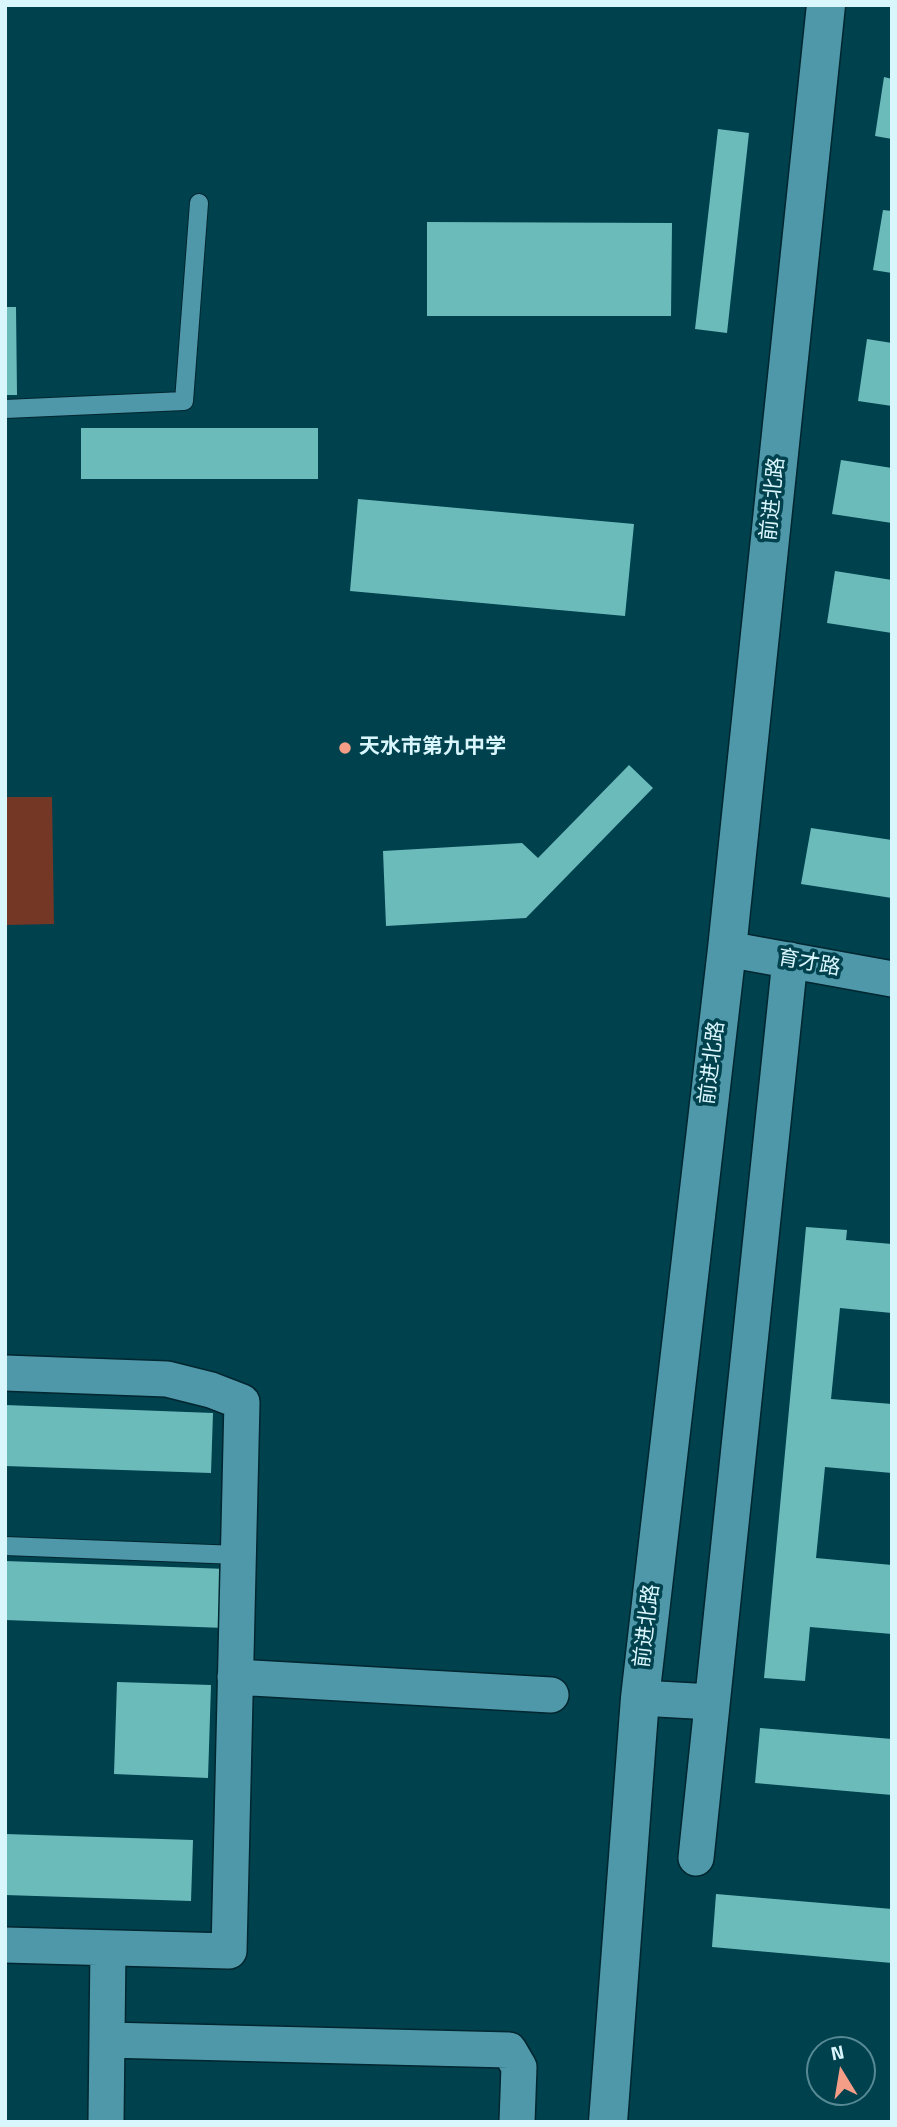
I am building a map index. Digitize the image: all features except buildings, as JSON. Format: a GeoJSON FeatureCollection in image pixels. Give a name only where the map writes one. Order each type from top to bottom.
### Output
{"type":"FeatureCollection","features":[{"type":"Feature","properties":{"kind":"main road","name":"前进北路"},"geometry":{"type":"LineString","coordinates":[[608,2122],[639,1698],[727,949],[826,5]]}},
{"type":"Feature","properties":{"kind":"street","name":"育才路"},"geometry":{"type":"LineString","coordinates":[[727,949],[892,978]]}},
{"type":"Feature","properties":{"kind":"street"},"geometry":{"type":"LineString","coordinates":[[696,1858],[790,960]]}},
{"type":"Feature","properties":{"kind":"street"},"geometry":{"type":"LineString","coordinates":[[5,1373],[167,1379],[211,1390],[242,1402],[229,1951],[5,1945]]}},
{"type":"Feature","properties":{"kind":"street"},"geometry":{"type":"LineString","coordinates":[[235,1677],[551,1695]]}},
{"type":"Feature","properties":{"kind":"street"},"geometry":{"type":"LineString","coordinates":[[639,1698],[712,1702]]}},
{"type":"Feature","properties":{"kind":"street"},"geometry":{"type":"LineString","coordinates":[[106,2122],[108,1948]]}},
{"type":"Feature","properties":{"kind":"street"},"geometry":{"type":"LineString","coordinates":[[107,2040],[509,2050],[519,2067],[517,2122]]}},
{"type":"Feature","properties":{"kind":"lane"},"geometry":{"type":"LineString","coordinates":[[5,409],[184,401],[199,202]]}},
{"type":"Feature","properties":{"kind":"lane"},"geometry":{"type":"LineString","coordinates":[[5,1546],[238,1555]]}},
{"type":"Feature","properties":{"kind":"shaded area"},"geometry":{"type":"Polygon","coordinates":[[[5,797],[52,797],[54,924],[5,925],[5,797]]]}},
{"type":"Feature","properties":{"kind":"place","name":"天水市第九中学"},"geometry":{"type":"Point","coordinates":[345,748]}}]}
